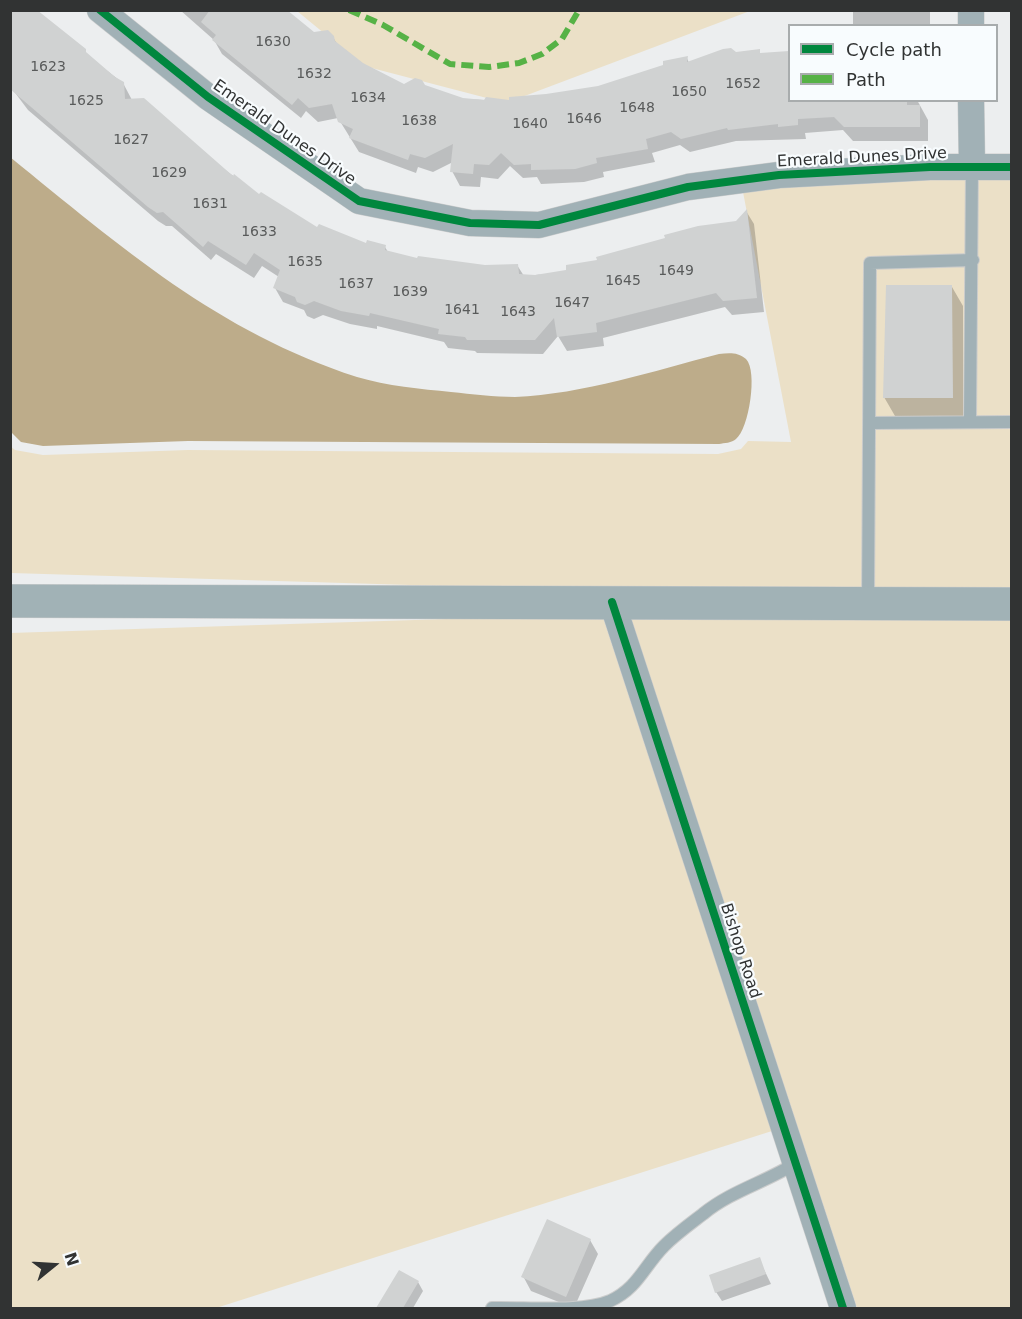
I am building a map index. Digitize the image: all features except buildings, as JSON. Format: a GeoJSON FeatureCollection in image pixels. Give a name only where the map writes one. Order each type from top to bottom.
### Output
{"type":"FeatureCollection","features":[{"type":"Feature","properties":{"kind":"main road"},"geometry":{"type":"LineString","coordinates":[[10,601],[1011,604]]}},
{"type":"Feature","properties":{"kind":"street","name":"Emerald Dunes Drive"},"geometry":{"type":"LineString","coordinates":[[100,10],[208,98],[359,201],[470,223],[539,225],[688,187],[779,175],[1011,167]]}},
{"type":"Feature","properties":{"kind":"street"},"geometry":{"type":"LineString","coordinates":[[971,102],[972,167]]}},
{"type":"Feature","properties":{"kind":"street","name":"Bishop Road"},"geometry":{"type":"LineString","coordinates":[[612,602],[843,1308]]}},
{"type":"Feature","properties":{"kind":"lane"},"geometry":{"type":"LineString","coordinates":[[970,422],[972,167]]}},
{"type":"Feature","properties":{"kind":"lane"},"geometry":{"type":"LineString","coordinates":[[868,603],[870,263],[973,260]]}},
{"type":"Feature","properties":{"kind":"lane"},"geometry":{"type":"LineString","coordinates":[[869,423],[1011,422]]}},
{"type":"Feature","properties":{"kind":"lane"},"geometry":{"type":"LineString","coordinates":[[492,1308],[590,1307],[610,1301],[630,1290],[663,1247],[706,1211],[734,1194],[776,1176],[796,1163]]}},
{"type":"Feature","properties":{"kind":"shaded area"},"geometry":{"type":"Polygon","coordinates":[[[297,11],[750,11],[506,103],[364,66],[297,11]]]}},
{"type":"Feature","properties":{"kind":"shaded area"},"geometry":{"type":"Polygon","coordinates":[[[10,157],[132,254],[215,311],[307,358],[357,377],[416,388],[515,397],[592,387],[719,354],[733,354],[740,355],[750,365],[752,387],[745,424],[741,433],[734,440],[719,444],[188,441],[43,446],[21,442],[10,431],[10,157]]]}},
{"type":"Feature","properties":{"kind":"shaded area"},"geometry":{"type":"Polygon","coordinates":[[[1011,178],[1011,592],[610,591],[11,573],[10,446],[15,450],[43,455],[188,450],[718,454],[741,449],[748,441],[791,442],[743,192],[843,183],[1011,178]]]}},
{"type":"Feature","properties":{"kind":"shaded area"},"geometry":{"type":"Polygon","coordinates":[[[602,614],[772,1131],[216,1308],[11,1308],[10,633],[602,614]]]}},
{"type":"Feature","properties":{"kind":"shaded area"},"geometry":{"type":"Polygon","coordinates":[[[629,614],[1011,615],[1011,1308],[857,1308],[629,614]]]}},
{"type":"Feature","properties":{"kind":"marked path"},"geometry":{"type":"LineString","coordinates":[[349,10],[383,25],[450,64],[489,67],[519,63],[542,54],[562,39],[579,10]]}},
{"type":"Feature","properties":{"kind":"cycle path"},"geometry":{"type":"LineString","coordinates":[[100,10],[208,97],[359,201],[470,223],[539,225],[688,187],[779,175],[930,167],[1012,167]]}},
{"type":"Feature","properties":{"kind":"cycle path"},"geometry":{"type":"LineString","coordinates":[[612,602],[843,1308]]}}]}
